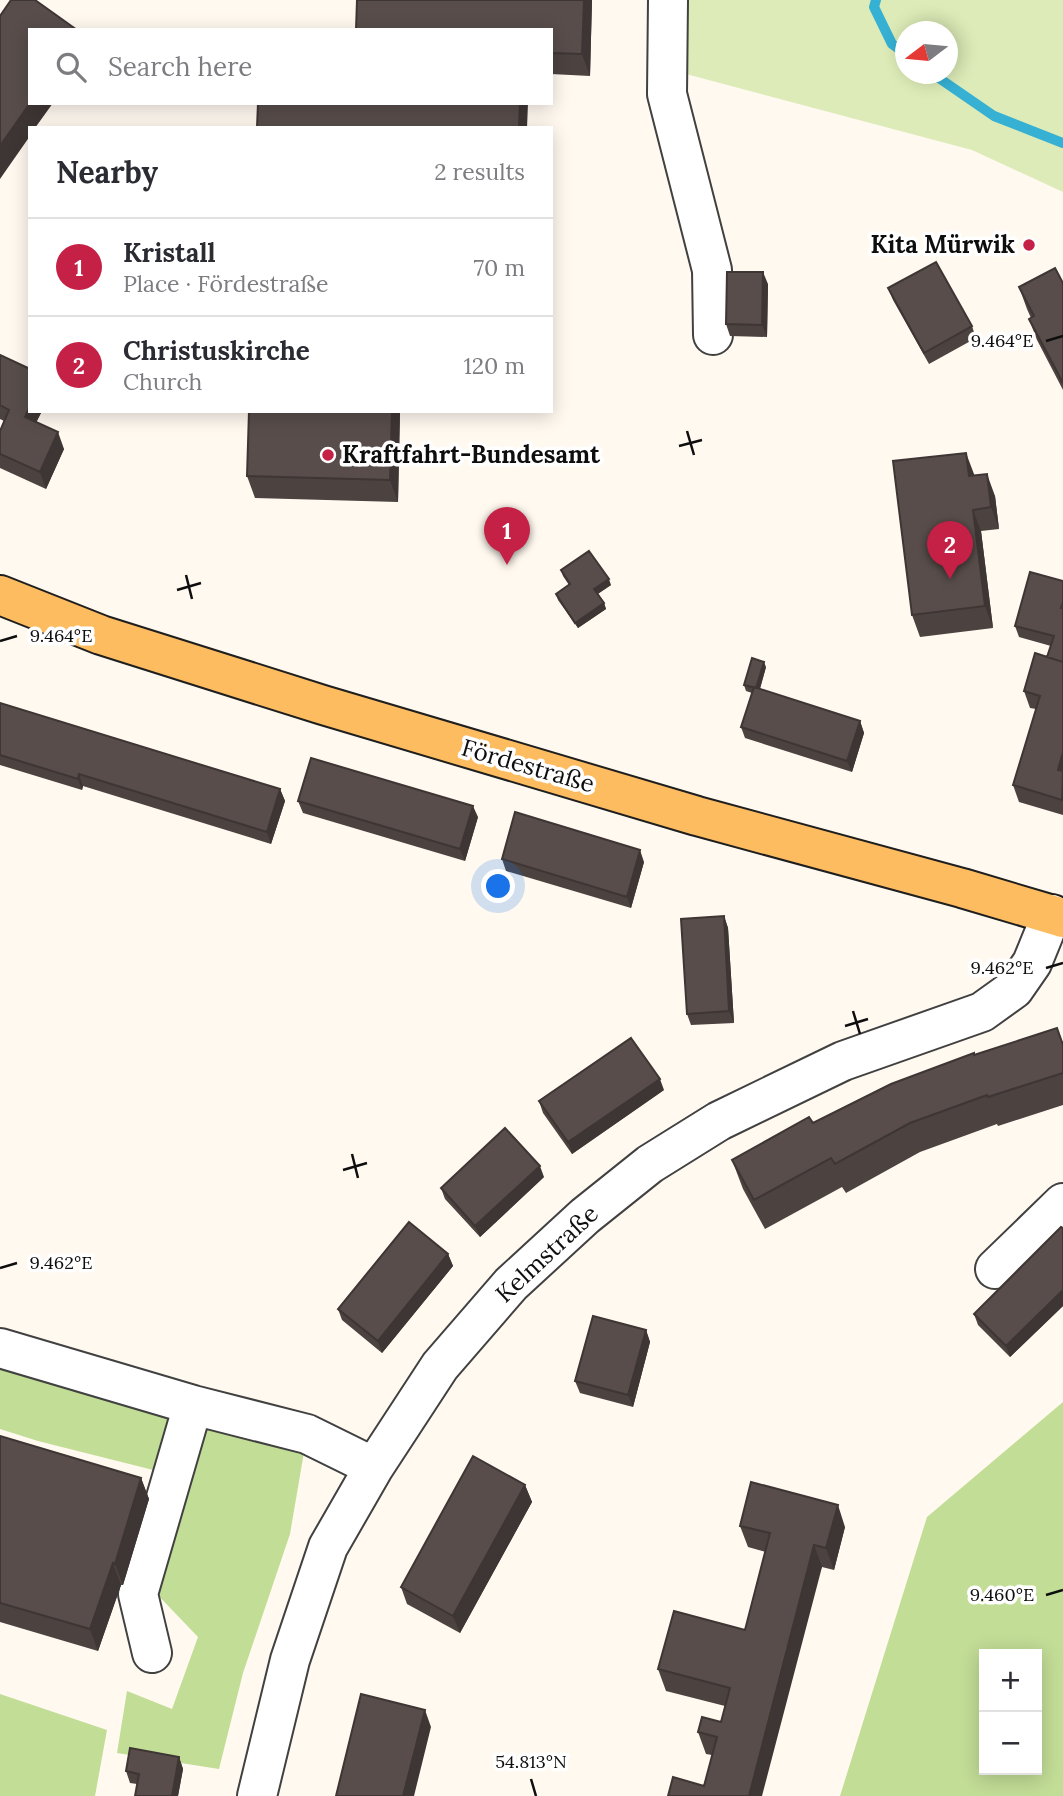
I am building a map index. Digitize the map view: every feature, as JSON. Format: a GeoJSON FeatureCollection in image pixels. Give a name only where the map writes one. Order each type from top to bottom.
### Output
{"type":"FeatureCollection","features":[{"type":"Feature","properties":{"kind":"main road","name":"Fördestraße"},"geometry":{"type":"LineString","coordinates":[[0,595],[102,635],[323,705],[697,816],[1057,916]]}},
{"type":"Feature","properties":{"kind":"street"},"geometry":{"type":"LineString","coordinates":[[668,0],[667,94],[712,270],[713,335]]}},
{"type":"Feature","properties":{"kind":"street","name":"Kelmstraße"},"geometry":{"type":"LineString","coordinates":[[257,1796],[290,1660],[328,1547],[439,1366],[511,1284],[585,1216],[650,1164],[719,1121],[843,1061],[982,1012],[1014,989],[1032,963],[1057,916]]}},
{"type":"Feature","properties":{"kind":"street"},"geometry":{"type":"LineString","coordinates":[[995,1269],[1063,1203]]}},
{"type":"Feature","properties":{"kind":"street"},"geometry":{"type":"LineString","coordinates":[[0,1348],[194,1405],[307,1434],[374,1468]]}},
{"type":"Feature","properties":{"kind":"street"},"geometry":{"type":"LineString","coordinates":[[152,1653],[138,1594],[194,1405]]}},
{"type":"Feature","properties":{"kind":"green space"},"geometry":{"type":"Polygon","coordinates":[[[687,0],[1063,0],[1063,192],[972,150],[686,74],[687,0]]]}},
{"type":"Feature","properties":{"kind":"green space"},"geometry":{"type":"Polygon","coordinates":[[[0,1364],[304,1452],[290,1534],[243,1673],[219,1769],[117,1753],[127,1691],[172,1709],[198,1637],[152,1589],[173,1475],[0,1429],[0,1364]]]}},
{"type":"Feature","properties":{"kind":"green space"},"geometry":{"type":"Polygon","coordinates":[[[1063,1402],[1063,1796],[840,1796],[927,1517],[1063,1402]]]}},
{"type":"Feature","properties":{"kind":"green space"},"geometry":{"type":"Polygon","coordinates":[[[0,1694],[107,1730],[95,1796],[0,1796],[0,1694]]]}},
{"type":"Feature","properties":{"kind":"building"},"geometry":{"type":"Polygon","coordinates":[[[11,0],[35,0],[74,28],[28,28],[29,105],[0,146],[0,16],[11,0]]]}},
{"type":"Feature","properties":{"kind":"building"},"geometry":{"type":"Polygon","coordinates":[[[357,0],[584,0],[582,54],[553,53],[553,28],[356,28],[357,0]]]}},
{"type":"Feature","properties":{"kind":"building"},"geometry":{"type":"Polygon","coordinates":[[[258,105],[520,105],[519,126],[257,126],[258,105]]]}},
{"type":"Feature","properties":{"kind":"building"},"geometry":{"type":"Polygon","coordinates":[[[936,262],[972,326],[924,353],[888,288],[936,262]]]}},
{"type":"Feature","properties":{"kind":"building"},"geometry":{"type":"Polygon","coordinates":[[[1055,268],[1063,283],[1063,383],[1029,319],[1034,316],[1019,287],[1055,268]]]}},
{"type":"Feature","properties":{"kind":"building"},"geometry":{"type":"Polygon","coordinates":[[[727,272],[763,272],[762,325],[726,324],[727,272]]]}},
{"type":"Feature","properties":{"kind":"building"},"geometry":{"type":"Polygon","coordinates":[[[0,355],[28,368],[28,410],[25,417],[58,432],[40,472],[0,454],[0,431],[9,410],[0,405],[0,355]]]}},
{"type":"Feature","properties":{"kind":"building","name":"Kraftfahrt-Bundesamt"},"geometry":{"type":"Polygon","coordinates":[[[249,413],[392,413],[390,480],[247,476],[249,413]]]}},
{"type":"Feature","properties":{"kind":"building"},"geometry":{"type":"Polygon","coordinates":[[[966,453],[969,476],[987,474],[991,507],[973,510],[985,606],[912,615],[893,461],[966,453]]]}},
{"type":"Feature","properties":{"kind":"building"},"geometry":{"type":"Polygon","coordinates":[[[589,551],[609,579],[594,589],[604,603],[575,623],[556,594],[570,584],[561,570],[589,551]]]}},
{"type":"Feature","properties":{"kind":"building"},"geometry":{"type":"Polygon","coordinates":[[[1030,572],[1063,581],[1063,662],[1047,657],[1054,636],[1015,626],[1030,572]]]}},
{"type":"Feature","properties":{"kind":"building"},"geometry":{"type":"Polygon","coordinates":[[[1035,653],[1063,662],[1063,752],[1058,770],[1063,771],[1062,800],[1013,785],[1040,696],[1024,691],[1035,653]]]}},
{"type":"Feature","properties":{"kind":"building"},"geometry":{"type":"Polygon","coordinates":[[[752,658],[764,662],[756,688],[744,685],[752,658]]]}},
{"type":"Feature","properties":{"kind":"building"},"geometry":{"type":"Polygon","coordinates":[[[754,687],[860,721],[847,761],[741,727],[754,687]]]}},
{"type":"Feature","properties":{"kind":"building"},"geometry":{"type":"Polygon","coordinates":[[[0,703],[280,789],[267,832],[79,774],[78,779],[0,755],[0,703]]]}},
{"type":"Feature","properties":{"kind":"building"},"geometry":{"type":"Polygon","coordinates":[[[311,758],[473,806],[460,849],[298,801],[311,758]]]}},
{"type":"Feature","properties":{"kind":"building"},"geometry":{"type":"Polygon","coordinates":[[[515,812],[640,850],[627,897],[502,859],[515,812]]]}},
{"type":"Feature","properties":{"kind":"building"},"geometry":{"type":"Polygon","coordinates":[[[724,916],[729,1011],[687,1014],[681,919],[724,916]]]}},
{"type":"Feature","properties":{"kind":"building"},"geometry":{"type":"Polygon","coordinates":[[[1057,1028],[1063,1045],[1063,1073],[988,1097],[987,1095],[910,1123],[835,1164],[831,1158],[754,1200],[732,1160],[809,1117],[813,1123],[891,1084],[974,1053],[1057,1028]]]}},
{"type":"Feature","properties":{"kind":"building"},"geometry":{"type":"Polygon","coordinates":[[[631,1038],[660,1079],[568,1142],[539,1101],[631,1038]]]}},
{"type":"Feature","properties":{"kind":"building"},"geometry":{"type":"Polygon","coordinates":[[[505,1128],[540,1166],[475,1226],[441,1188],[505,1128]]]}},
{"type":"Feature","properties":{"kind":"building"},"geometry":{"type":"Polygon","coordinates":[[[409,1222],[448,1254],[378,1341],[338,1309],[409,1222]]]}},
{"type":"Feature","properties":{"kind":"building"},"geometry":{"type":"Polygon","coordinates":[[[1061,1227],[1063,1290],[1006,1346],[974,1314],[1061,1227]]]}},
{"type":"Feature","properties":{"kind":"building"},"geometry":{"type":"Polygon","coordinates":[[[593,1316],[646,1330],[628,1395],[575,1381],[593,1316]]]}},
{"type":"Feature","properties":{"kind":"building"},"geometry":{"type":"Polygon","coordinates":[[[0,1436],[141,1478],[115,1564],[113,1563],[90,1629],[0,1603],[0,1436]]]}},
{"type":"Feature","properties":{"kind":"building"},"geometry":{"type":"Polygon","coordinates":[[[473,1456],[525,1485],[453,1616],[401,1587],[473,1456]]]}},
{"type":"Feature","properties":{"kind":"building"},"geometry":{"type":"Polygon","coordinates":[[[751,1482],[838,1505],[826,1548],[814,1545],[749,1796],[668,1796],[673,1777],[704,1786],[717,1737],[698,1732],[702,1717],[721,1722],[730,1688],[658,1669],[674,1611],[745,1630],[770,1533],[740,1526],[751,1482]]]}},
{"type":"Feature","properties":{"kind":"building"},"geometry":{"type":"Polygon","coordinates":[[[361,1694],[425,1710],[403,1796],[336,1796],[361,1694]]]}},
{"type":"Feature","properties":{"kind":"building"},"geometry":{"type":"Polygon","coordinates":[[[130,1748],[179,1757],[172,1796],[135,1796],[139,1774],[126,1771],[130,1748]]]}},
{"type":"Feature","properties":{"kind":"waterway"},"geometry":{"type":"LineString","coordinates":[[876,0],[874,7],[895,46]]}},
{"type":"Feature","properties":{"kind":"waterway"},"geometry":{"type":"LineString","coordinates":[[948,84],[994,116],[1063,143]]}},
{"type":"Feature","properties":{"kind":"place","name":"Kita Mürwik"},"geometry":{"type":"Point","coordinates":[1029,245]}},
{"type":"Feature","properties":{"kind":"place","name":"Kraftfahrt-Bundesamt"},"geometry":{"type":"Point","coordinates":[328,455]}},
{"type":"Feature","properties":{"kind":"place","name":"Kristall"},"geometry":{"type":"Point","coordinates":[507,565]}},
{"type":"Feature","properties":{"kind":"place","name":"Christuskirche"},"geometry":{"type":"Point","coordinates":[950,579]}}]}
